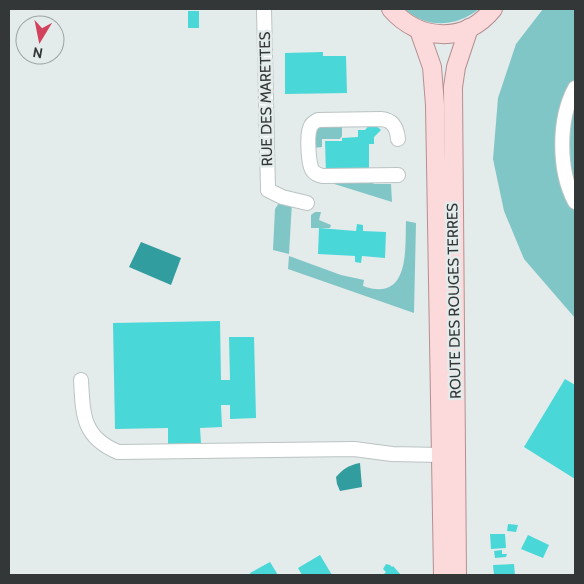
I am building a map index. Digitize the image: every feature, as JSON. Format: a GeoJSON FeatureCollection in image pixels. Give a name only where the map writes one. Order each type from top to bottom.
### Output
{"type":"FeatureCollection","features":[{"type":"Feature","properties":{"kind":"main road"},"geometry":{"type":"LineString","coordinates":[[391,9],[404,22],[432,34],[451,34],[469,28],[493,9]]}},
{"type":"Feature","properties":{"kind":"main road","name":"ROUTE DES ROUGES TERRES"},"geometry":{"type":"LineString","coordinates":[[457,575],[453,88],[456,67],[469,28]]}},
{"type":"Feature","properties":{"kind":"main road","name":"ROUTE DES ROUGES TERRES"},"geometry":{"type":"LineString","coordinates":[[420,30],[432,67],[434,84],[443,575]]}},
{"type":"Feature","properties":{"kind":"street","name":"RUE DES MARETTES"},"geometry":{"type":"LineString","coordinates":[[264,9],[268,190],[282,197],[307,203]]}},
{"type":"Feature","properties":{"kind":"street"},"geometry":{"type":"LineString","coordinates":[[575,88],[566,115],[563,142],[564,171],[575,202]]}},
{"type":"Feature","properties":{"kind":"street"},"geometry":{"type":"LineString","coordinates":[[398,139],[394,125],[385,119],[318,120],[311,126],[309,132],[309,164],[312,171],[316,174],[323,176],[398,176]]}},
{"type":"Feature","properties":{"kind":"street"},"geometry":{"type":"LineString","coordinates":[[81,380],[83,409],[87,426],[96,438],[107,447],[118,452],[354,449],[392,454],[440,455]]}},
{"type":"Feature","properties":{"kind":"shaded area"},"geometry":{"type":"Polygon","coordinates":[[[405,9],[479,9],[470,15],[451,22],[432,23],[422,20],[405,9]]]}},
{"type":"Feature","properties":{"kind":"shaded area"},"geometry":{"type":"Polygon","coordinates":[[[543,9],[575,9],[575,318],[524,259],[504,211],[493,159],[498,98],[516,44],[543,9]]]}},
{"type":"Feature","properties":{"kind":"shaded area"},"geometry":{"type":"Polygon","coordinates":[[[315,126],[342,126],[342,136],[340,139],[322,139],[322,147],[313,148],[315,126]]]}},
{"type":"Feature","properties":{"kind":"shaded area"},"geometry":{"type":"Polygon","coordinates":[[[368,178],[374,184],[391,184],[392,202],[328,182],[368,178]]]}},
{"type":"Feature","properties":{"kind":"shaded area"},"geometry":{"type":"Polygon","coordinates":[[[292,202],[289,254],[273,250],[275,209],[279,203],[292,202]]]}},
{"type":"Feature","properties":{"kind":"shaded area"},"geometry":{"type":"Polygon","coordinates":[[[315,212],[321,212],[319,220],[331,225],[330,228],[311,228],[311,215],[315,212]]]}},
{"type":"Feature","properties":{"kind":"shaded area"},"geometry":{"type":"Polygon","coordinates":[[[406,221],[416,223],[414,313],[288,269],[289,256],[341,275],[364,280],[363,286],[378,289],[389,287],[397,280],[402,270],[406,221]]]}},
{"type":"Feature","properties":{"kind":"shaded area"},"geometry":{"type":"Polygon","coordinates":[[[141,242],[181,258],[171,285],[129,267],[141,242]]]}},
{"type":"Feature","properties":{"kind":"shaded area"},"geometry":{"type":"Polygon","coordinates":[[[360,463],[362,487],[340,491],[336,477],[346,468],[360,463]]]}},
{"type":"Feature","properties":{"kind":"building"},"geometry":{"type":"Polygon","coordinates":[[[188,11],[199,11],[199,28],[188,28],[188,11]]]}},
{"type":"Feature","properties":{"kind":"building"},"geometry":{"type":"Polygon","coordinates":[[[323,52],[323,56],[346,56],[347,93],[285,94],[285,53],[323,52]]]}},
{"type":"Feature","properties":{"kind":"building"},"geometry":{"type":"Polygon","coordinates":[[[372,122],[381,130],[374,137],[374,144],[369,144],[369,171],[326,173],[325,141],[342,141],[342,138],[358,137],[358,130],[365,130],[372,122]]]}},
{"type":"Feature","properties":{"kind":"building"},"geometry":{"type":"Polygon","coordinates":[[[357,224],[363,225],[363,231],[386,232],[385,258],[362,256],[361,263],[355,262],[355,256],[318,254],[319,228],[356,231],[357,224]]]}},
{"type":"Feature","properties":{"kind":"building"},"geometry":{"type":"Polygon","coordinates":[[[220,321],[221,380],[230,380],[229,337],[254,337],[256,418],[230,419],[230,405],[221,405],[222,427],[200,428],[201,443],[168,444],[168,428],[115,429],[113,323],[220,321]]]}},
{"type":"Feature","properties":{"kind":"building"},"geometry":{"type":"Polygon","coordinates":[[[565,379],[575,385],[575,479],[524,447],[565,379]]]}},
{"type":"Feature","properties":{"kind":"building"},"geometry":{"type":"Polygon","coordinates":[[[508,524],[518,525],[516,532],[507,531],[508,524]]]}},
{"type":"Feature","properties":{"kind":"building"},"geometry":{"type":"Polygon","coordinates":[[[490,534],[505,534],[506,548],[491,549],[490,534]]]}},
{"type":"Feature","properties":{"kind":"building"},"geometry":{"type":"Polygon","coordinates":[[[528,535],[549,545],[543,558],[521,549],[528,535]]]}},
{"type":"Feature","properties":{"kind":"building"},"geometry":{"type":"Polygon","coordinates":[[[502,550],[502,554],[507,554],[506,557],[495,558],[494,551],[502,550]]]}},
{"type":"Feature","properties":{"kind":"building"},"geometry":{"type":"Polygon","coordinates":[[[320,555],[332,575],[302,575],[298,568],[320,555]]]}},
{"type":"Feature","properties":{"kind":"building"},"geometry":{"type":"Polygon","coordinates":[[[270,562],[278,575],[251,575],[250,573],[270,562]]]}},
{"type":"Feature","properties":{"kind":"building"},"geometry":{"type":"Polygon","coordinates":[[[386,564],[393,566],[401,575],[383,575],[386,572],[383,569],[386,564]]]}},
{"type":"Feature","properties":{"kind":"building"},"geometry":{"type":"Polygon","coordinates":[[[514,564],[515,575],[494,575],[493,565],[514,564]]]}}]}
